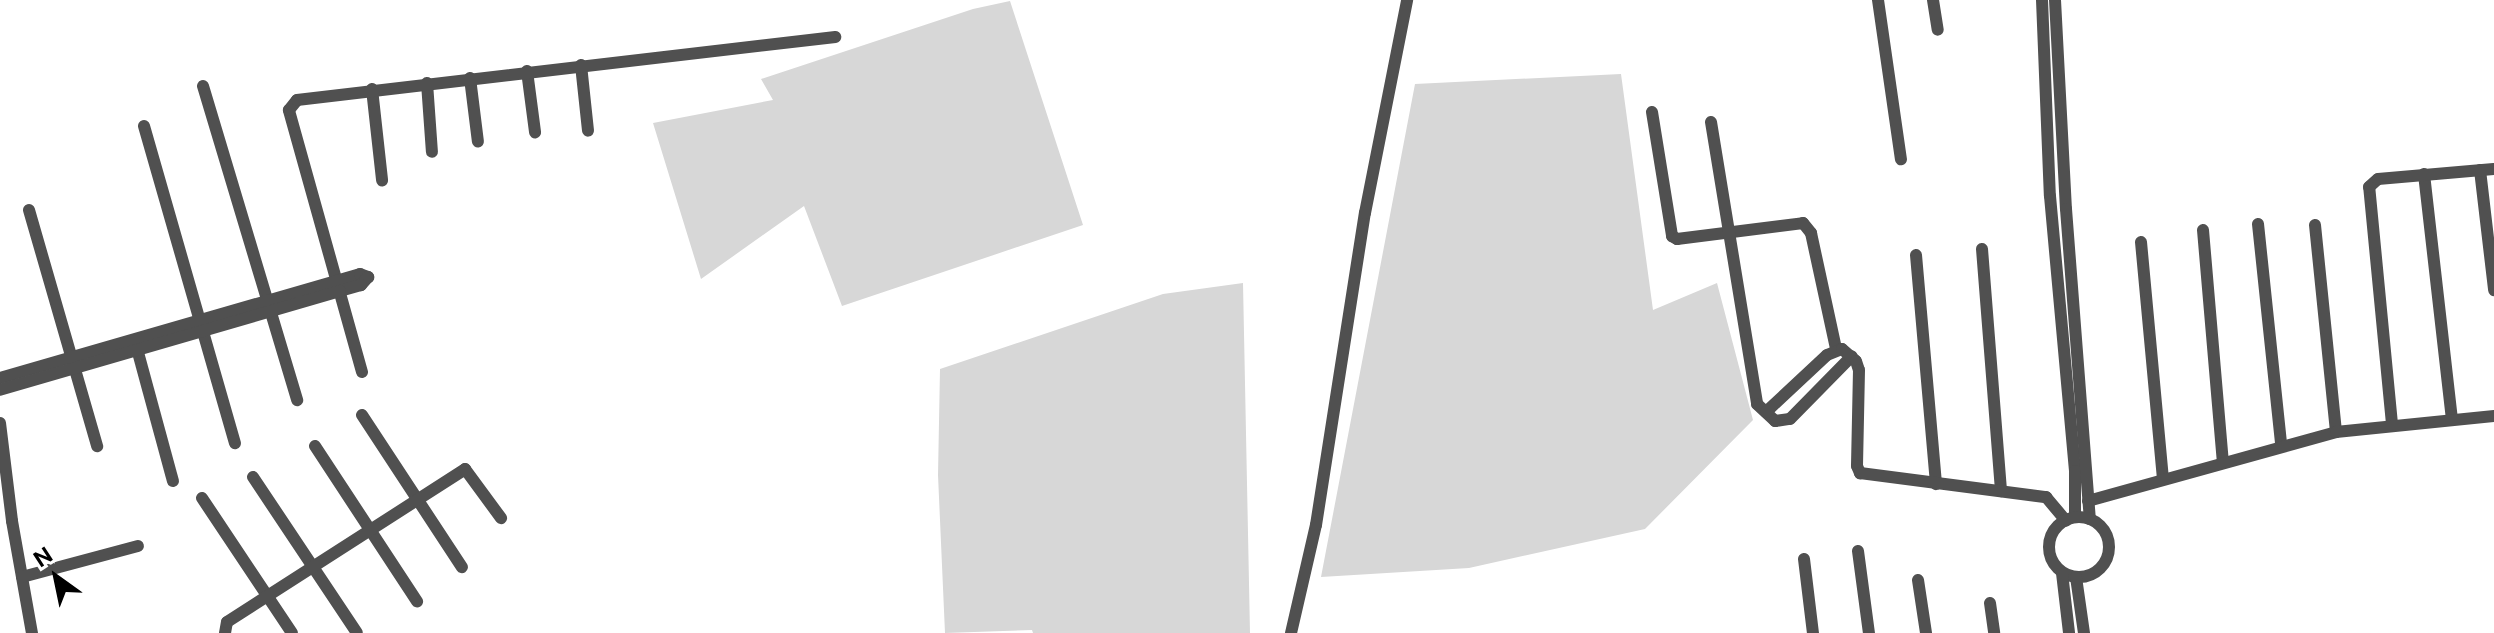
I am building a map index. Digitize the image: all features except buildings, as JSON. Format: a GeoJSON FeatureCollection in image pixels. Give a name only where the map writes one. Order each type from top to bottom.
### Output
{"type":"FeatureCollection","features":[{"type":"Feature","properties":{"kind":"street"},"geometry":{"type":"LineString","coordinates":[[1291,633],[1316,525],[1365,213],[1407,0]]}},
{"type":"Feature","properties":{"kind":"street"},"geometry":{"type":"LineString","coordinates":[[1878,0],[1901,159]]}},
{"type":"Feature","properties":{"kind":"street"},"geometry":{"type":"LineString","coordinates":[[1933,0],[1938,30]]}},
{"type":"Feature","properties":{"kind":"street"},"geometry":{"type":"LineString","coordinates":[[2042,0],[2050,196],[2075,471],[2070,519]]}},
{"type":"Feature","properties":{"kind":"street"},"geometry":{"type":"LineString","coordinates":[[2055,0],[2090,519]]}},
{"type":"Feature","properties":{"kind":"street"},"geometry":{"type":"LineString","coordinates":[[362,372],[289,110],[305,96],[835,37]]}},
{"type":"Feature","properties":{"kind":"street"},"geometry":{"type":"LineString","coordinates":[[581,65],[588,131]]}},
{"type":"Feature","properties":{"kind":"street"},"geometry":{"type":"LineString","coordinates":[[527,71],[535,132]]}},
{"type":"Feature","properties":{"kind":"street"},"geometry":{"type":"LineString","coordinates":[[470,78],[478,142]]}},
{"type":"Feature","properties":{"kind":"street"},"geometry":{"type":"LineString","coordinates":[[427,83],[432,152]]}},
{"type":"Feature","properties":{"kind":"street"},"geometry":{"type":"LineString","coordinates":[[203,86],[297,400]]}},
{"type":"Feature","properties":{"kind":"street"},"geometry":{"type":"LineString","coordinates":[[372,89],[382,180]]}},
{"type":"Feature","properties":{"kind":"street"},"geometry":{"type":"LineString","coordinates":[[1652,112],[1672,236],[1677,239],[1803,223],[1807,226],[1836,349]]}},
{"type":"Feature","properties":{"kind":"street"},"geometry":{"type":"LineString","coordinates":[[1711,122],[1757,404],[1775,421],[1790,419],[1852,356]]}},
{"type":"Feature","properties":{"kind":"street"},"geometry":{"type":"LineString","coordinates":[[144,126],[235,443]]}},
{"type":"Feature","properties":{"kind":"street"},"geometry":{"type":"LineString","coordinates":[[2392,424],[2369,187],[2378,179],[2487,169],[2494,290]]}},
{"type":"Feature","properties":{"kind":"street"},"geometry":{"type":"LineString","coordinates":[[2424,174],[2452,418]]}},
{"type":"Feature","properties":{"kind":"street"},"geometry":{"type":"LineString","coordinates":[[29,210],[97,446]]}},
{"type":"Feature","properties":{"kind":"street"},"geometry":{"type":"LineString","coordinates":[[2258,224],[2281,444]]}},
{"type":"Feature","properties":{"kind":"street"},"geometry":{"type":"LineString","coordinates":[[2315,225],[2336,432]]}},
{"type":"Feature","properties":{"kind":"street"},"geometry":{"type":"LineString","coordinates":[[2203,230],[2223,461]]}},
{"type":"Feature","properties":{"kind":"street"},"geometry":{"type":"LineString","coordinates":[[2141,242],[2163,478]]}},
{"type":"Feature","properties":{"kind":"street"},"geometry":{"type":"LineString","coordinates":[[1982,249],[2001,491]]}},
{"type":"Feature","properties":{"kind":"street"},"geometry":{"type":"LineString","coordinates":[[1916,255],[1936,484]]}},
{"type":"Feature","properties":{"kind":"street"},"geometry":{"type":"LineString","coordinates":[[0,378],[74,362],[338,286]]}},
{"type":"Feature","properties":{"kind":"street"},"geometry":{"type":"LineString","coordinates":[[135,344],[173,481]]}},
{"type":"Feature","properties":{"kind":"street"},"geometry":{"type":"LineString","coordinates":[[1836,349],[1852,356],[1859,370],[1858,470],[1864,475],[2052,499],[2070,519]]}},
{"type":"Feature","properties":{"kind":"street"},"geometry":{"type":"LineString","coordinates":[[1766,412],[1836,349]]}},
{"type":"Feature","properties":{"kind":"street"},"geometry":{"type":"LineString","coordinates":[[0,390],[74,362]]}},
{"type":"Feature","properties":{"kind":"street"},"geometry":{"type":"LineString","coordinates":[[362,415],[462,567]]}},
{"type":"Feature","properties":{"kind":"street"},"geometry":{"type":"LineString","coordinates":[[2088,501],[2281,444],[2336,432],[2494,416]]}},
{"type":"Feature","properties":{"kind":"street"},"geometry":{"type":"LineString","coordinates":[[0,423],[32,633]]}},
{"type":"Feature","properties":{"kind":"street"},"geometry":{"type":"LineString","coordinates":[[315,446],[417,601]]}},
{"type":"Feature","properties":{"kind":"street"},"geometry":{"type":"LineString","coordinates":[[228,629],[267,597],[465,469],[501,518]]}},
{"type":"Feature","properties":{"kind":"street"},"geometry":{"type":"LineString","coordinates":[[253,477],[357,633]]}},
{"type":"Feature","properties":{"kind":"street"},"geometry":{"type":"LineString","coordinates":[[202,498],[292,633]]}},
{"type":"Feature","properties":{"kind":"street"},"geometry":{"type":"LineString","coordinates":[[2062,573],[2076,577],[2097,571],[2107,557],[2104,531],[2090,519],[2070,519],[2054,530],[2049,548],[2050,558],[2062,573],[2069,633]]}},
{"type":"Feature","properties":{"kind":"street"},"geometry":{"type":"LineString","coordinates":[[22,577],[138,546]]}},
{"type":"Feature","properties":{"kind":"street"},"geometry":{"type":"LineString","coordinates":[[1858,551],[1869,633]]}},
{"type":"Feature","properties":{"kind":"street"},"geometry":{"type":"LineString","coordinates":[[1804,559],[1813,633]]}},
{"type":"Feature","properties":{"kind":"street"},"geometry":{"type":"LineString","coordinates":[[2076,577],[2084,633]]}},
{"type":"Feature","properties":{"kind":"street"},"geometry":{"type":"LineString","coordinates":[[1918,580],[1926,633]]}},
{"type":"Feature","properties":{"kind":"street"},"geometry":{"type":"LineString","coordinates":[[1990,603],[1994,633]]}},
{"type":"Feature","properties":{"kind":"shaded area"},"geometry":{"type":"Polygon","coordinates":[[[1010,1],[1083,225],[842,306],[804,206],[701,279],[653,123],[773,100],[761,79],[973,9],[1010,1]]]}},
{"type":"Feature","properties":{"kind":"shaded area"},"geometry":{"type":"Polygon","coordinates":[[[1621,74],[1653,310],[1717,283],[1753,420],[1645,529],[1469,568],[1321,577],[1415,84],[1621,74]]]}},
{"type":"Feature","properties":{"kind":"shaded area"},"geometry":{"type":"Polygon","coordinates":[[[1243,283],[1250,633],[1033,633],[1032,630],[945,633],[938,475],[940,369],[1163,294],[1243,283]]]}}]}
